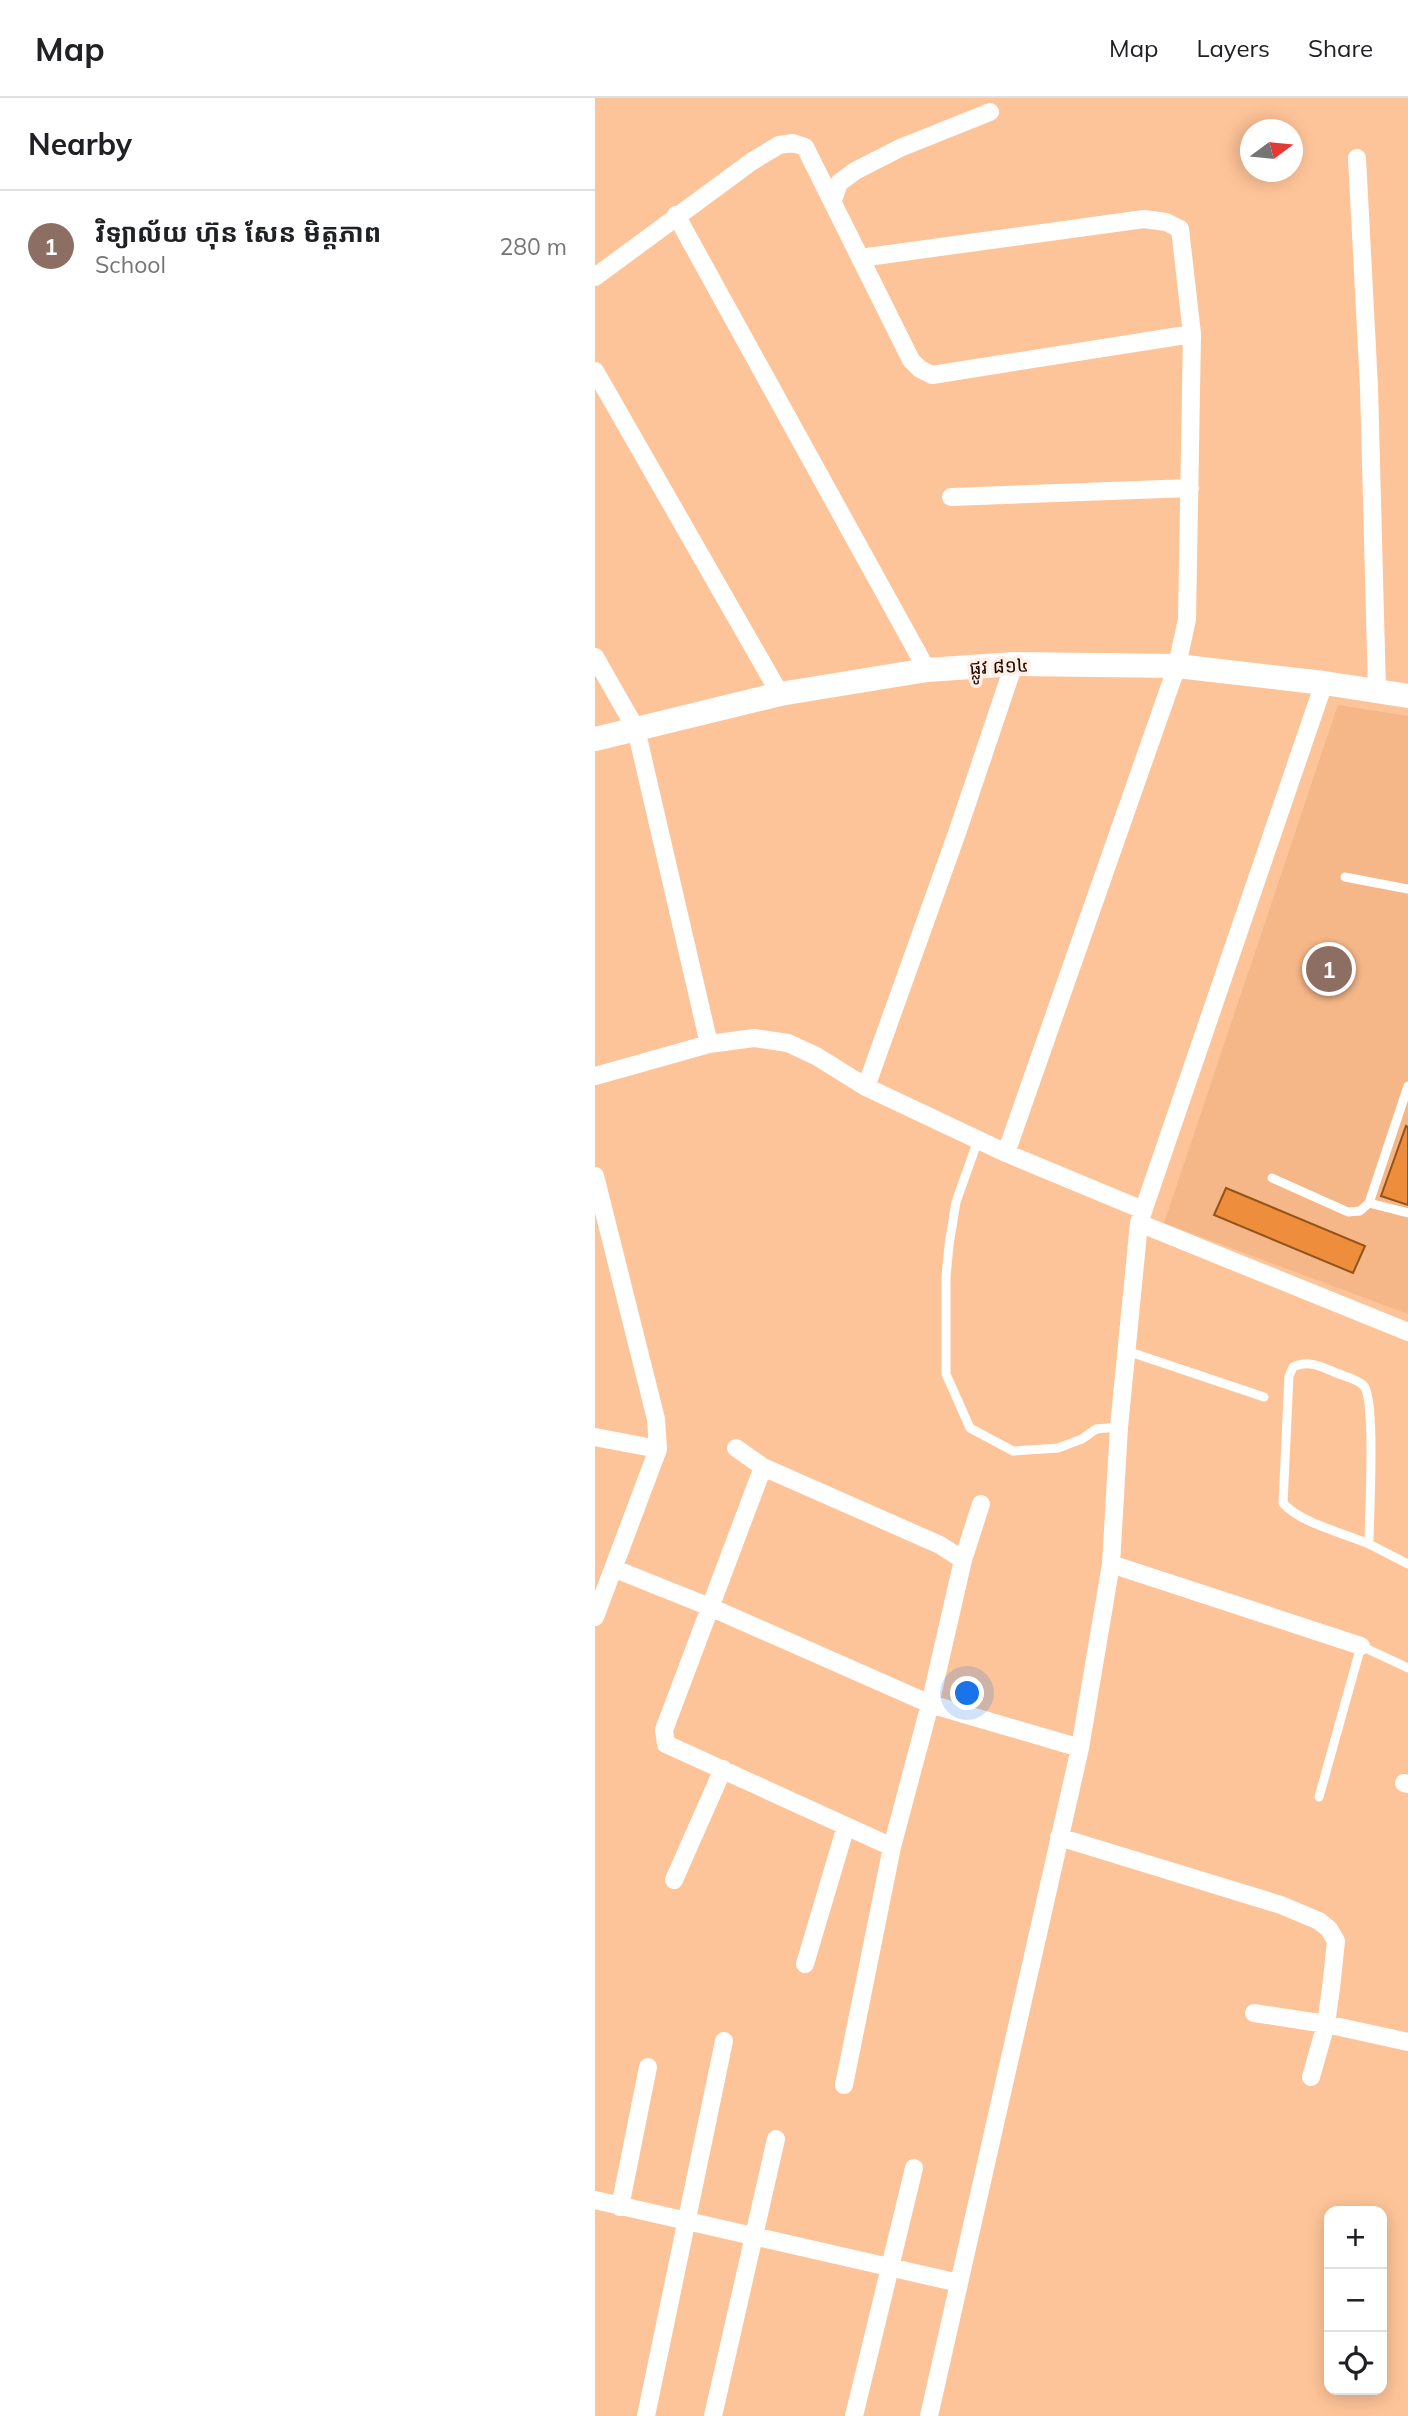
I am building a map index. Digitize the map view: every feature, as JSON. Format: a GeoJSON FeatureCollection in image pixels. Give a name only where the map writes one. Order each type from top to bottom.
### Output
{"type":"FeatureCollection","features":[{"type":"Feature","properties":{"kind":"street"},"geometry":{"type":"LineString","coordinates":[[833,201],[839,183],[855,171],[900,148],[990,112]]}},
{"type":"Feature","properties":{"kind":"street"},"geometry":{"type":"LineString","coordinates":[[595,277],[751,162],[779,145],[786,144],[805,147],[911,360],[932,375],[1192,334]]}},
{"type":"Feature","properties":{"kind":"street"},"geometry":{"type":"LineString","coordinates":[[1357,158],[1369,387],[1377,691]]}},
{"type":"Feature","properties":{"kind":"street"},"geometry":{"type":"LineString","coordinates":[[676,215],[927,670]]}},
{"type":"Feature","properties":{"kind":"street"},"geometry":{"type":"LineString","coordinates":[[860,258],[1144,219],[1166,222],[1180,229],[1192,334],[1187,619],[1177,666],[1006,1153]]}},
{"type":"Feature","properties":{"kind":"street"},"geometry":{"type":"LineString","coordinates":[[595,371],[780,694]]}},
{"type":"Feature","properties":{"kind":"street"},"geometry":{"type":"LineString","coordinates":[[951,497],[1191,488]]}},
{"type":"Feature","properties":{"kind":"street"},"geometry":{"type":"LineString","coordinates":[[595,657],[636,729],[709,1044]]}},
{"type":"Feature","properties":{"kind":"street"},"geometry":{"type":"LineString","coordinates":[[866,1087],[1014,664]]}},
{"type":"Feature","properties":{"kind":"street","name":"ផ្លូវ ៨១៤"},"geometry":{"type":"LineString","coordinates":[[595,739],[780,694],[927,670],[1014,664],[1177,666],[1408,696]]}},
{"type":"Feature","properties":{"kind":"street"},"geometry":{"type":"LineString","coordinates":[[929,2416],[1080,1748],[1111,1564],[1119,1427],[1141,1217],[1324,683]]}},
{"type":"Feature","properties":{"kind":"street"},"geometry":{"type":"LineString","coordinates":[[595,1076],[709,1044],[754,1038],[788,1043],[816,1056],[866,1087],[1141,1217],[1408,1332]]}},
{"type":"Feature","properties":{"kind":"street"},"geometry":{"type":"LineString","coordinates":[[595,1176],[656,1419],[659,1449],[595,1617]]}},
{"type":"Feature","properties":{"kind":"street"},"geometry":{"type":"LineString","coordinates":[[595,1437],[659,1449]]}},
{"type":"Feature","properties":{"kind":"street"},"geometry":{"type":"LineString","coordinates":[[736,1448],[763,1467],[940,1545],[963,1560]]}},
{"type":"Feature","properties":{"kind":"street"},"geometry":{"type":"LineString","coordinates":[[763,1467],[664,1730],[666,1744],[892,1847]]}},
{"type":"Feature","properties":{"kind":"street"},"geometry":{"type":"LineString","coordinates":[[844,2085],[892,1847],[930,1704],[963,1560],[981,1504]]}},
{"type":"Feature","properties":{"kind":"street"},"geometry":{"type":"LineString","coordinates":[[1111,1564],[1361,1646]]}},
{"type":"Feature","properties":{"kind":"street"},"geometry":{"type":"LineString","coordinates":[[615,1569],[710,1607],[930,1704],[1080,1748]]}},
{"type":"Feature","properties":{"kind":"street"},"geometry":{"type":"LineString","coordinates":[[674,1880],[723,1769]]}},
{"type":"Feature","properties":{"kind":"street"},"geometry":{"type":"LineString","coordinates":[[805,1965],[846,1826]]}},
{"type":"Feature","properties":{"kind":"street"},"geometry":{"type":"LineString","coordinates":[[1059,1837],[1281,1905],[1329,1928],[1336,1941],[1326,2024],[1311,2077]]}},
{"type":"Feature","properties":{"kind":"street"},"geometry":{"type":"LineString","coordinates":[[1254,2013],[1326,2024],[1408,2042]]}},
{"type":"Feature","properties":{"kind":"street"},"geometry":{"type":"LineString","coordinates":[[646,2416],[724,2041]]}},
{"type":"Feature","properties":{"kind":"street"},"geometry":{"type":"LineString","coordinates":[[620,2207],[648,2067]]}},
{"type":"Feature","properties":{"kind":"street"},"geometry":{"type":"LineString","coordinates":[[713,2416],[776,2139]]}},
{"type":"Feature","properties":{"kind":"street"},"geometry":{"type":"LineString","coordinates":[[854,2416],[914,2168]]}},
{"type":"Feature","properties":{"kind":"street"},"geometry":{"type":"LineString","coordinates":[[595,2200],[959,2283]]}},
{"type":"Feature","properties":{"kind":"lane"},"geometry":{"type":"LineString","coordinates":[[1345,877],[1408,889]]}},
{"type":"Feature","properties":{"kind":"lane"},"geometry":{"type":"LineString","coordinates":[[1272,1178],[1348,1212],[1360,1211],[1369,1203],[1408,1086]]}},
{"type":"Feature","properties":{"kind":"lane"},"geometry":{"type":"LineString","coordinates":[[978,1140],[956,1202],[946,1277],[946,1374],[970,1428],[1013,1451],[1058,1448],[1082,1439],[1096,1429],[1119,1427]]}},
{"type":"Feature","properties":{"kind":"lane"},"geometry":{"type":"LineString","coordinates":[[1369,1203],[1408,1213]]}},
{"type":"Feature","properties":{"kind":"lane"},"geometry":{"type":"LineString","coordinates":[[1127,1351],[1263,1397]]}},
{"type":"Feature","properties":{"kind":"lane"},"geometry":{"type":"LineString","coordinates":[[1370,1544],[1372,1421],[1367,1392],[1362,1383],[1312,1363],[1300,1364],[1293,1367],[1289,1376],[1283,1503],[1290,1511],[1408,1563]]}},
{"type":"Feature","properties":{"kind":"lane"},"geometry":{"type":"LineString","coordinates":[[1319,1797],[1361,1646],[1408,1668]]}},
{"type":"Feature","properties":{"kind":"shaded area"},"geometry":{"type":"Polygon","coordinates":[[[1338,705],[1408,716],[1408,1314],[1164,1223],[1338,705]]]}},
{"type":"Feature","properties":{"kind":"building"},"geometry":{"type":"Polygon","coordinates":[[[1406,1126],[1408,1127],[1408,1205],[1381,1196],[1406,1126]]]}},
{"type":"Feature","properties":{"kind":"building"},"geometry":{"type":"Polygon","coordinates":[[[1226,1188],[1365,1246],[1353,1273],[1214,1215],[1226,1188]]]}},
{"type":"Feature","properties":{"kind":"place","name":"វិទ្យាល័យ ហ៊ុន សែន មិត្តភាព"},"geometry":{"type":"Point","coordinates":[1329,969]}}]}
